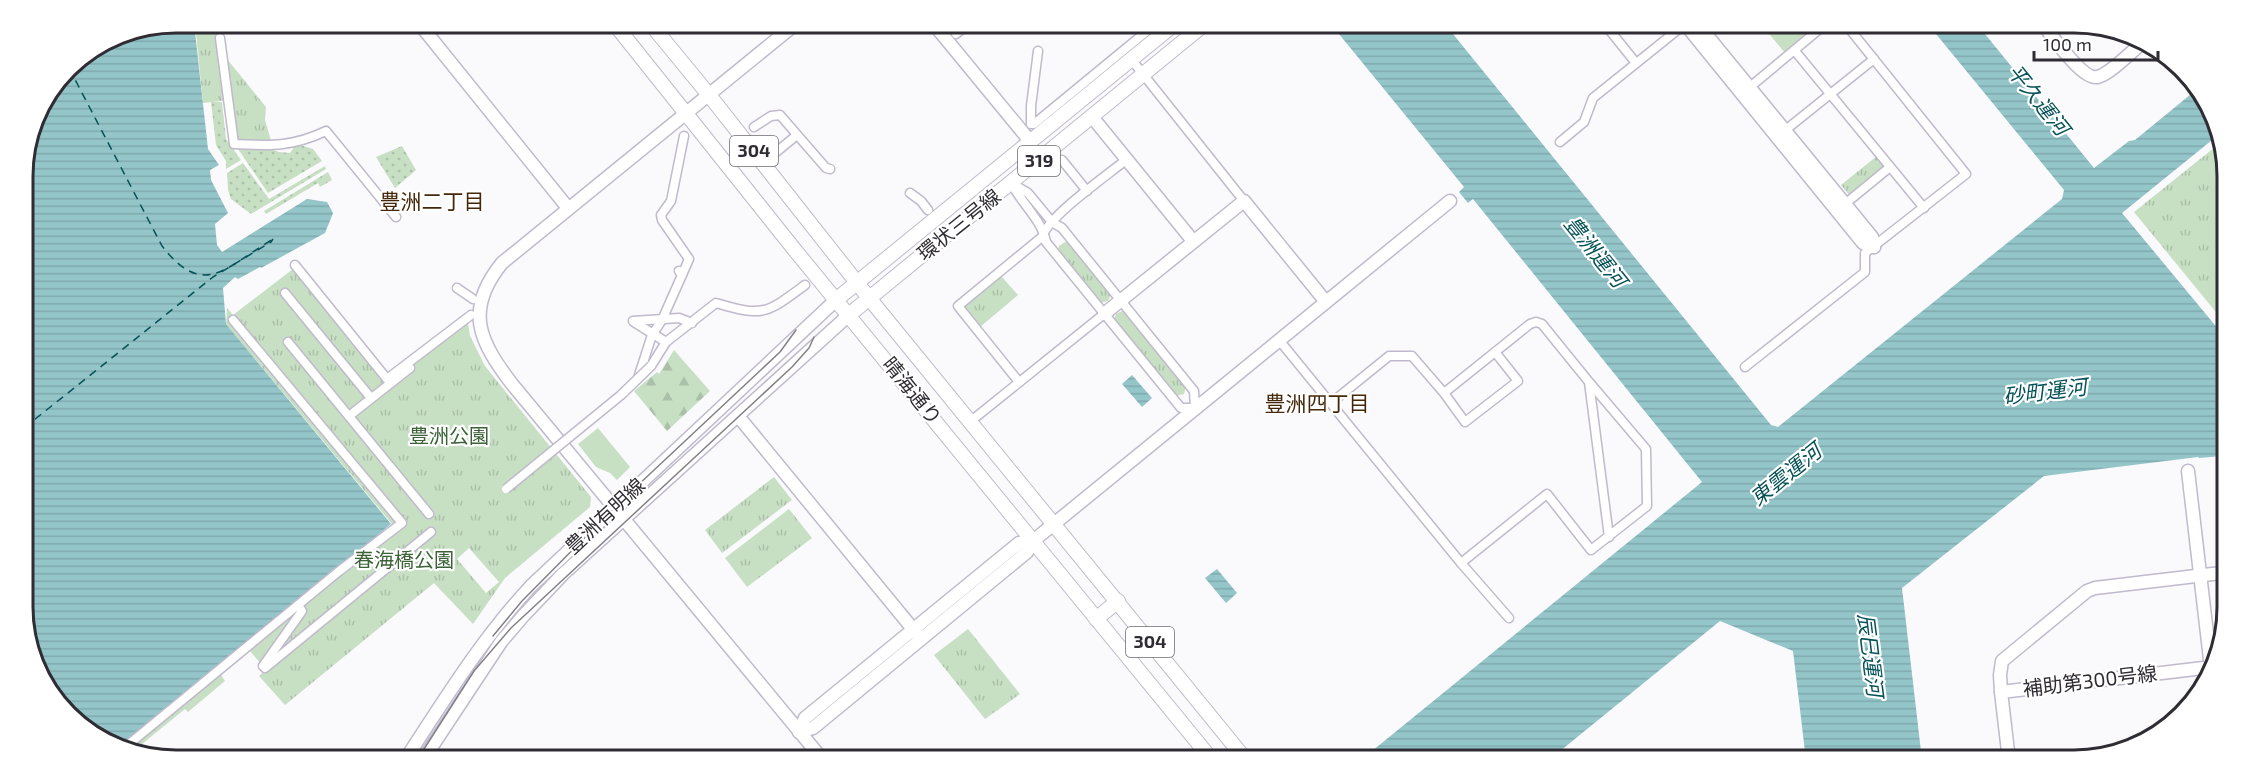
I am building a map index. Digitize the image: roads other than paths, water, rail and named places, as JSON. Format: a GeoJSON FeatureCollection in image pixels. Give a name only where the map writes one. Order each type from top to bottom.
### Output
{"type":"FeatureCollection","features":[{"type":"Feature","properties":{"kind":"main road","name":"晴海通り"},"geometry":{"type":"LineString","coordinates":[[622,33],[1204,750]]}},
{"type":"Feature","properties":{"kind":"main road","name":"晴海通り"},"geometry":{"type":"LineString","coordinates":[[658,33],[869,298],[1238,750]]}},
{"type":"Feature","properties":{"kind":"main road","name":"環状三号線"},"geometry":{"type":"LineString","coordinates":[[837,299],[1163,33]]}},
{"type":"Feature","properties":{"kind":"main road","name":"環状三号線"},"geometry":{"type":"LineString","coordinates":[[850,314],[1093,118],[1194,33]]}},
{"type":"Feature","properties":{"kind":"main road"},"geometry":{"type":"LineString","coordinates":[[1096,619],[1118,602]]}},
{"type":"Feature","properties":{"kind":"main road"},"geometry":{"type":"LineString","coordinates":[[1156,692],[1178,676]]}},
{"type":"Feature","properties":{"kind":"street"},"geometry":{"type":"LineString","coordinates":[[427,33],[568,208]]}},
{"type":"Feature","properties":{"kind":"street"},"geometry":{"type":"LineString","coordinates":[[785,33],[502,263],[492,275],[482,295],[479,311],[481,332],[488,351],[496,363],[814,750]]}},
{"type":"Feature","properties":{"kind":"street"},"geometry":{"type":"LineString","coordinates":[[942,33],[1030,141]]}},
{"type":"Feature","properties":{"kind":"street"},"geometry":{"type":"LineString","coordinates":[[1038,51],[1030,106],[1033,124],[1145,33]]}},
{"type":"Feature","properties":{"kind":"street"},"geometry":{"type":"LineString","coordinates":[[1612,33],[1636,63]]}},
{"type":"Feature","properties":{"kind":"street"},"geometry":{"type":"LineString","coordinates":[[1560,142],[1584,122],[1593,98],[1674,33]]}},
{"type":"Feature","properties":{"kind":"street"},"geometry":{"type":"LineString","coordinates":[[1693,33],[1845,204],[1872,237],[1874,247]]}},
{"type":"Feature","properties":{"kind":"street"},"geometry":{"type":"LineString","coordinates":[[1705,33],[1750,87],[1781,134],[1863,243],[1874,247]]}},
{"type":"Feature","properties":{"kind":"street"},"geometry":{"type":"LineString","coordinates":[[1750,87],[1815,33]]}},
{"type":"Feature","properties":{"kind":"street"},"geometry":{"type":"LineString","coordinates":[[1745,367],[1865,272],[1865,253],[1966,174],[1853,33]]}},
{"type":"Feature","properties":{"kind":"street"},"geometry":{"type":"LineString","coordinates":[[2050,33],[2084,74],[2091,77],[2098,77],[2107,72],[2135,47]]}},
{"type":"Feature","properties":{"kind":"street"},"geometry":{"type":"LineString","coordinates":[[220,38],[234,144],[280,146],[305,141],[326,131],[396,217]]}},
{"type":"Feature","properties":{"kind":"street"},"geometry":{"type":"LineString","coordinates":[[1795,51],[1924,208]]}},
{"type":"Feature","properties":{"kind":"street"},"geometry":{"type":"LineString","coordinates":[[1131,59],[1326,302]]}},
{"type":"Feature","properties":{"kind":"street"},"geometry":{"type":"LineString","coordinates":[[1781,134],[1874,59]]}},
{"type":"Feature","properties":{"kind":"street"},"geometry":{"type":"LineString","coordinates":[[754,128],[771,116],[780,115],[826,168],[830,169]]}},
{"type":"Feature","properties":{"kind":"street"},"geometry":{"type":"LineString","coordinates":[[1093,118],[1194,241]]}},
{"type":"Feature","properties":{"kind":"street"},"geometry":{"type":"LineString","coordinates":[[775,153],[797,135]]}},
{"type":"Feature","properties":{"kind":"street"},"geometry":{"type":"LineString","coordinates":[[639,375],[652,334],[662,320],[680,273],[689,259],[662,220],[661,215],[671,201],[684,136]]}},
{"type":"Feature","properties":{"kind":"street"},"geometry":{"type":"LineString","coordinates":[[1019,382],[958,306],[1042,237],[1044,229],[1127,159]]}},
{"type":"Feature","properties":{"kind":"street"},"geometry":{"type":"LineString","coordinates":[[1062,160],[1087,191]]}},
{"type":"Feature","properties":{"kind":"street"},"geometry":{"type":"LineString","coordinates":[[998,167],[1011,183],[1020,200],[1044,229],[1046,242],[1104,314],[1181,408],[1195,408]]}},
{"type":"Feature","properties":{"kind":"street"},"geometry":{"type":"LineString","coordinates":[[1845,204],[1890,167]]}},
{"type":"Feature","properties":{"kind":"street"},"geometry":{"type":"LineString","coordinates":[[1011,183],[1028,193],[1052,222],[1062,228],[1194,391],[1195,408]]}},
{"type":"Feature","properties":{"kind":"street"},"geometry":{"type":"LineString","coordinates":[[910,193],[921,201],[927,210]]}},
{"type":"Feature","properties":{"kind":"street"},"geometry":{"type":"LineString","coordinates":[[971,421],[1244,201]]}},
{"type":"Feature","properties":{"kind":"street"},"geometry":{"type":"LineString","coordinates":[[799,732],[813,728],[1027,552],[1033,541],[1054,523],[1450,201]]}},
{"type":"Feature","properties":{"kind":"street"},"geometry":{"type":"LineString","coordinates":[[296,265],[387,379],[469,319],[349,416]]}},
{"type":"Feature","properties":{"kind":"street"},"geometry":{"type":"LineString","coordinates":[[506,489],[612,402],[651,366],[666,342],[716,303],[747,312],[771,309],[805,285]]}},
{"type":"Feature","properties":{"kind":"street"},"geometry":{"type":"LineString","coordinates":[[457,288],[473,299]]}},
{"type":"Feature","properties":{"kind":"street"},"geometry":{"type":"LineString","coordinates":[[285,293],[371,398]]}},
{"type":"Feature","properties":{"kind":"street","name":"豊洲有明線"},"geometry":{"type":"LineString","coordinates":[[412,750],[489,634],[531,586],[837,299]]}},
{"type":"Feature","properties":{"kind":"street","name":"豊洲有明線"},"geometry":{"type":"LineString","coordinates":[[429,750],[486,663],[514,626],[563,574],[850,314]]}},
{"type":"Feature","properties":{"kind":"street"},"geometry":{"type":"LineString","coordinates":[[666,342],[633,321],[679,318],[692,322]]}},
{"type":"Feature","properties":{"kind":"street"},"geometry":{"type":"LineString","coordinates":[[131,742],[402,523],[232,321]]}},
{"type":"Feature","properties":{"kind":"street"},"geometry":{"type":"LineString","coordinates":[[1444,393],[1530,324],[1536,322],[1542,324],[1646,448],[1647,506],[1591,550],[1547,494],[1461,562]]}},
{"type":"Feature","properties":{"kind":"street"},"geometry":{"type":"LineString","coordinates":[[1279,340],[1509,618]]}},
{"type":"Feature","properties":{"kind":"street"},"geometry":{"type":"LineString","coordinates":[[288,342],[429,514]]}},
{"type":"Feature","properties":{"kind":"street"},"geometry":{"type":"LineString","coordinates":[[1331,403],[1389,356],[1412,356],[1465,422],[1518,381],[1495,352]]}},
{"type":"Feature","properties":{"kind":"street"},"geometry":{"type":"LineString","coordinates":[[1589,382],[1609,537]]}},
{"type":"Feature","properties":{"kind":"street"},"geometry":{"type":"LineString","coordinates":[[738,416],[921,639]]}},
{"type":"Feature","properties":{"kind":"street"},"geometry":{"type":"LineString","coordinates":[[2188,471],[2209,652]]}},
{"type":"Feature","properties":{"kind":"street"},"geometry":{"type":"LineString","coordinates":[[298,605],[302,610],[262,665],[265,668],[431,531]]}},
{"type":"Feature","properties":{"kind":"street"},"geometry":{"type":"LineString","coordinates":[[799,732],[805,718],[912,629],[1016,545],[1033,541]]}},
{"type":"Feature","properties":{"kind":"street"},"geometry":{"type":"LineString","coordinates":[[2001,692],[2002,662],[2087,591],[2095,588],[2217,573]]}},
{"type":"Feature","properties":{"kind":"street","name":"補助第300号線"},"geometry":{"type":"LineString","coordinates":[[2008,750],[2001,692],[2203,668]]}},
{"type":"Feature","properties":{"kind":"water"},"geometry":{"type":"Polygon","coordinates":[[[195,33],[208,149],[219,165],[210,170],[211,180],[228,213],[215,224],[217,245],[222,252],[307,199],[327,202],[333,213],[325,233],[261,268],[238,279],[235,277],[223,288],[226,324],[391,524],[129,741],[105,731],[89,720],[75,708],[57,686],[41,653],[34,625],[33,607],[33,167],[38,139],[57,97],[82,69],[105,52],[139,38],[158,34],[195,33]]]}},
{"type":"Feature","properties":{"kind":"water"},"geometry":{"type":"Polygon","coordinates":[[[1338,33],[1452,33],[1771,425],[1778,427],[2062,199],[2064,190],[1935,33],[1984,33],[2094,168],[2129,141],[2135,140],[2191,94],[2202,113],[2212,140],[2122,213],[2217,328],[2217,456],[2044,476],[1902,588],[1921,750],[1805,750],[1793,651],[1720,621],[1561,750],[1373,750],[1702,482],[1473,199],[1468,203],[1459,192],[1464,187],[1338,33]]]}},
{"type":"Feature","properties":{"kind":"water"},"geometry":{"type":"Polygon","coordinates":[[[1132,375],[1152,398],[1142,407],[1122,384],[1132,375]]]}},
{"type":"Feature","properties":{"kind":"water"},"geometry":{"type":"Polygon","coordinates":[[[1217,569],[1237,593],[1226,603],[1205,578],[1217,569]]]}},
{"type":"Feature","properties":{"kind":"tram line"},"geometry":{"type":"LineString","coordinates":[[493,636],[522,601],[621,501],[780,352],[796,330]]}},
{"type":"Feature","properties":{"kind":"tram line"},"geometry":{"type":"LineString","coordinates":[[423,750],[474,671],[511,628],[792,367],[809,348],[814,337]]}},
{"type":"Feature","properties":{"kind":"district","name":"豊洲二丁目"},"geometry":{"type":"Point","coordinates":[432,202]}},
{"type":"Feature","properties":{"kind":"district","name":"豊洲四丁目"},"geometry":{"type":"Point","coordinates":[1317,404]}},
{"type":"Feature","properties":{"kind":"water label","name":"平久運河"},"geometry":{"type":"Point","coordinates":[2038,100]}},
{"type":"Feature","properties":{"kind":"water label","name":"豊洲運河"},"geometry":{"type":"Point","coordinates":[1595,252]}},
{"type":"Feature","properties":{"kind":"water label","name":"砂町運河"},"geometry":{"type":"Point","coordinates":[2045,392]}},
{"type":"Feature","properties":{"kind":"water label","name":"東雲運河"},"geometry":{"type":"Point","coordinates":[1786,475]}},
{"type":"Feature","properties":{"kind":"water label","name":"辰巳運河"},"geometry":{"type":"Point","coordinates":[1870,655]}},
{"type":"Feature","properties":{"kind":"park label","name":"豊洲公園"},"geometry":{"type":"Point","coordinates":[449,436]}},
{"type":"Feature","properties":{"kind":"park label","name":"春海橋公園"},"geometry":{"type":"Point","coordinates":[404,560]}}]}
